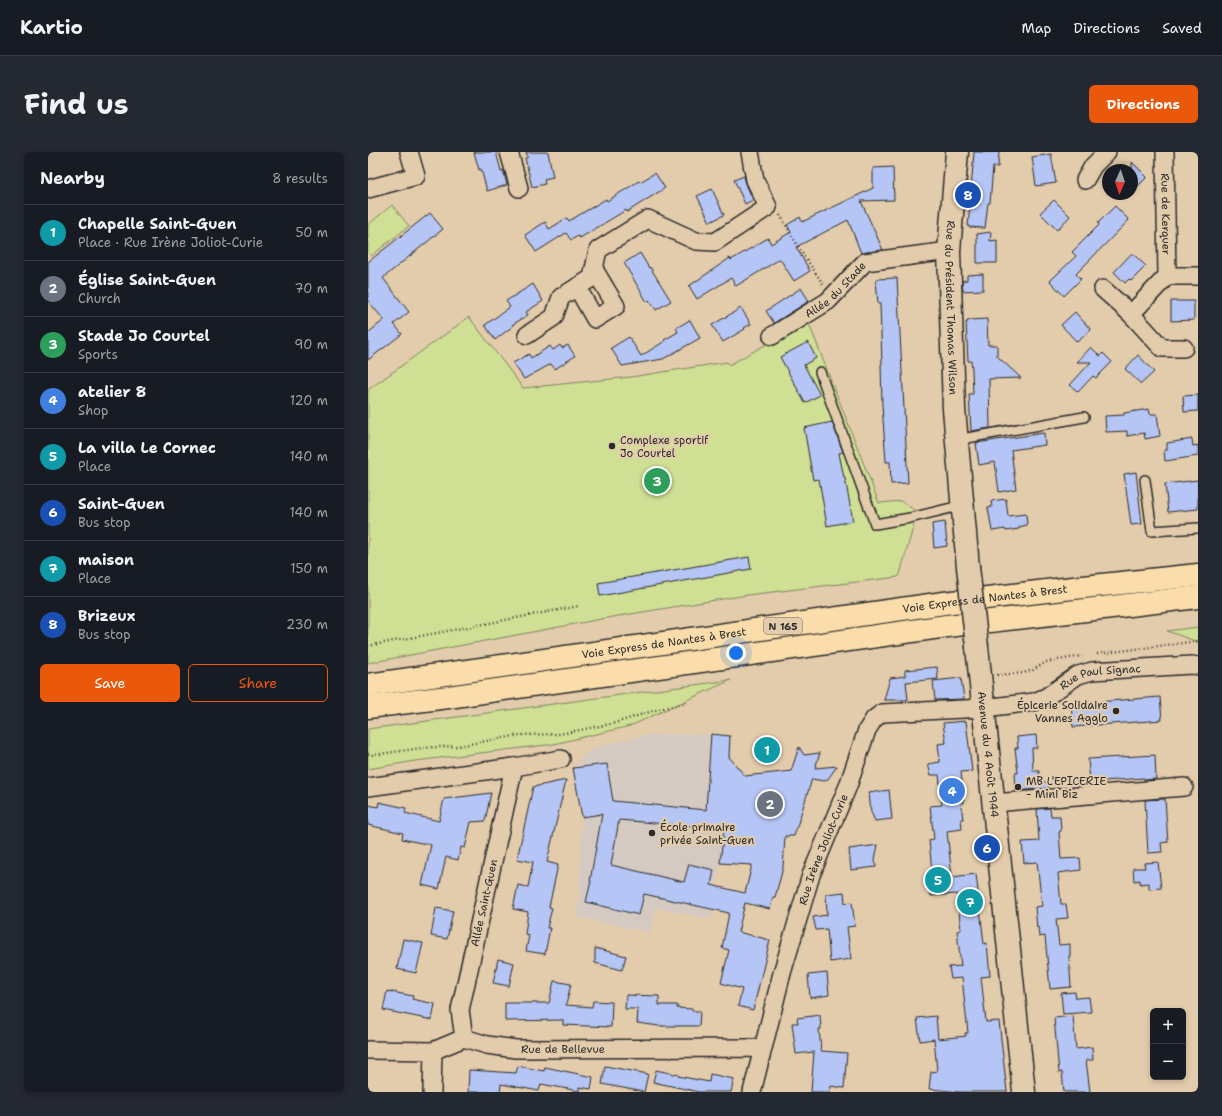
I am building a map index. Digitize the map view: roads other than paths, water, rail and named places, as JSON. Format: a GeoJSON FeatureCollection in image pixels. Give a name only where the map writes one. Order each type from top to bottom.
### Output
{"type":"FeatureCollection","features":[{"type":"Feature","properties":{"kind":"highway","name":"Voie Express de Nantes à Brest"},"geometry":{"type":"LineString","coordinates":[[368,684],[959,601],[1198,575]]}},
{"type":"Feature","properties":{"kind":"highway","name":"Voie Express de Nantes à Brest"},"geometry":{"type":"LineString","coordinates":[[368,707],[946,626],[1198,597]]}},
{"type":"Feature","properties":{"kind":"street"},"geometry":{"type":"LineString","coordinates":[[368,189],[416,176],[409,152]]}},
{"type":"Feature","properties":{"kind":"street"},"geometry":{"type":"LineString","coordinates":[[509,152],[519,188]]}},
{"type":"Feature","properties":{"kind":"street"},"geometry":{"type":"LineString","coordinates":[[527,334],[554,318],[561,297],[592,278],[598,250],[648,219],[696,241],[716,242],[768,208],[755,180],[750,152]]}},
{"type":"Feature","properties":{"kind":"street","name":"Rue du Président Thomas Wilson"},"geometry":{"type":"LineString","coordinates":[[956,440],[949,251],[957,152]]}},
{"type":"Feature","properties":{"kind":"street"},"geometry":{"type":"LineString","coordinates":[[1085,180],[1093,166],[1107,152]]}},
{"type":"Feature","properties":{"kind":"street","name":"Rue de Kerquer"},"geometry":{"type":"LineString","coordinates":[[1165,152],[1167,276]]}},
{"type":"Feature","properties":{"kind":"street","name":"Allée du Stade"},"geometry":{"type":"LineString","coordinates":[[772,336],[828,301],[865,262],[949,251]]}},
{"type":"Feature","properties":{"kind":"street"},"geometry":{"type":"LineString","coordinates":[[577,287],[595,319],[616,306],[594,269]]}},
{"type":"Feature","properties":{"kind":"street"},"geometry":{"type":"LineString","coordinates":[[1131,314],[1167,276],[1198,276]]}},
{"type":"Feature","properties":{"kind":"street"},"geometry":{"type":"LineString","coordinates":[[1103,289],[1131,314],[1162,348],[1184,348]]}},
{"type":"Feature","properties":{"kind":"street","name":"Avenue du 4 Août 1944"},"geometry":{"type":"LineString","coordinates":[[956,440],[968,567],[1024,1092]]}},
{"type":"Feature","properties":{"kind":"street","name":"Rue Paul Signac"},"geometry":{"type":"LineString","coordinates":[[984,708],[1034,702],[1046,697],[1078,675],[1092,671],[1192,665],[1198,666]]}},
{"type":"Feature","properties":{"kind":"street","name":"Rue Irène Joliot-Curie"},"geometry":{"type":"LineString","coordinates":[[752,1092],[782,973],[811,875],[848,786],[867,730],[874,719],[882,713],[984,708]]}},
{"type":"Feature","properties":{"kind":"street"},"geometry":{"type":"LineString","coordinates":[[368,787],[561,759]]}},
{"type":"Feature","properties":{"kind":"street","name":"Allée Saint-Guen"},"geometry":{"type":"LineString","coordinates":[[464,1038],[460,1010],[514,767]]}},
{"type":"Feature","properties":{"kind":"street"},"geometry":{"type":"LineString","coordinates":[[994,803],[1184,787]]}},
{"type":"Feature","properties":{"kind":"street"},"geometry":{"type":"LineString","coordinates":[[368,1050],[433,1051],[464,1038]]}},
{"type":"Feature","properties":{"kind":"street","name":"Rue de Bellevue"},"geometry":{"type":"LineString","coordinates":[[464,1038],[487,1045],[516,1049],[762,1049]]}},
{"type":"Feature","properties":{"kind":"street"},"geometry":{"type":"LineString","coordinates":[[432,1092],[433,1051]]}},
{"type":"Feature","properties":{"kind":"lane"},"geometry":{"type":"LineString","coordinates":[[820,372],[875,524],[910,518],[951,508],[963,507]]}},
{"type":"Feature","properties":{"kind":"lane"},"geometry":{"type":"LineString","coordinates":[[956,440],[1084,417]]}},
{"type":"Feature","properties":{"kind":"lane"},"geometry":{"type":"LineString","coordinates":[[1145,480],[1152,531],[1198,528]]}},
{"type":"Feature","properties":{"kind":"place","name":"Brizeux"},"geometry":{"type":"Point","coordinates":[968,195]}},
{"type":"Feature","properties":{"kind":"place","name":"Complexe sportif Jo Courtel"},"geometry":{"type":"Point","coordinates":[612,446]}},
{"type":"Feature","properties":{"kind":"place","name":"Stade Jo Courtel"},"geometry":{"type":"Point","coordinates":[657,481]}},
{"type":"Feature","properties":{"kind":"place","name":"Épicerie Solidaire Vannes Agglo"},"geometry":{"type":"Point","coordinates":[1116,711]}},
{"type":"Feature","properties":{"kind":"place","name":"Chapelle Saint-Guen"},"geometry":{"type":"Point","coordinates":[767,750]}},
{"type":"Feature","properties":{"kind":"place","name":"MB L'EPICERIE - Mini Biz"},"geometry":{"type":"Point","coordinates":[1018,787]}},
{"type":"Feature","properties":{"kind":"place","name":"atelier 8"},"geometry":{"type":"Point","coordinates":[952,791]}},
{"type":"Feature","properties":{"kind":"place","name":"Église Saint-Guen"},"geometry":{"type":"Point","coordinates":[770,804]}},
{"type":"Feature","properties":{"kind":"place","name":"École primaire privée Saint-Guen"},"geometry":{"type":"Point","coordinates":[652,833]}},
{"type":"Feature","properties":{"kind":"place","name":"Saint-Guen"},"geometry":{"type":"Point","coordinates":[987,848]}},
{"type":"Feature","properties":{"kind":"place","name":"La villa Le Cornec"},"geometry":{"type":"Point","coordinates":[938,880]}},
{"type":"Feature","properties":{"kind":"place","name":"maison"},"geometry":{"type":"Point","coordinates":[970,902]}}]}
